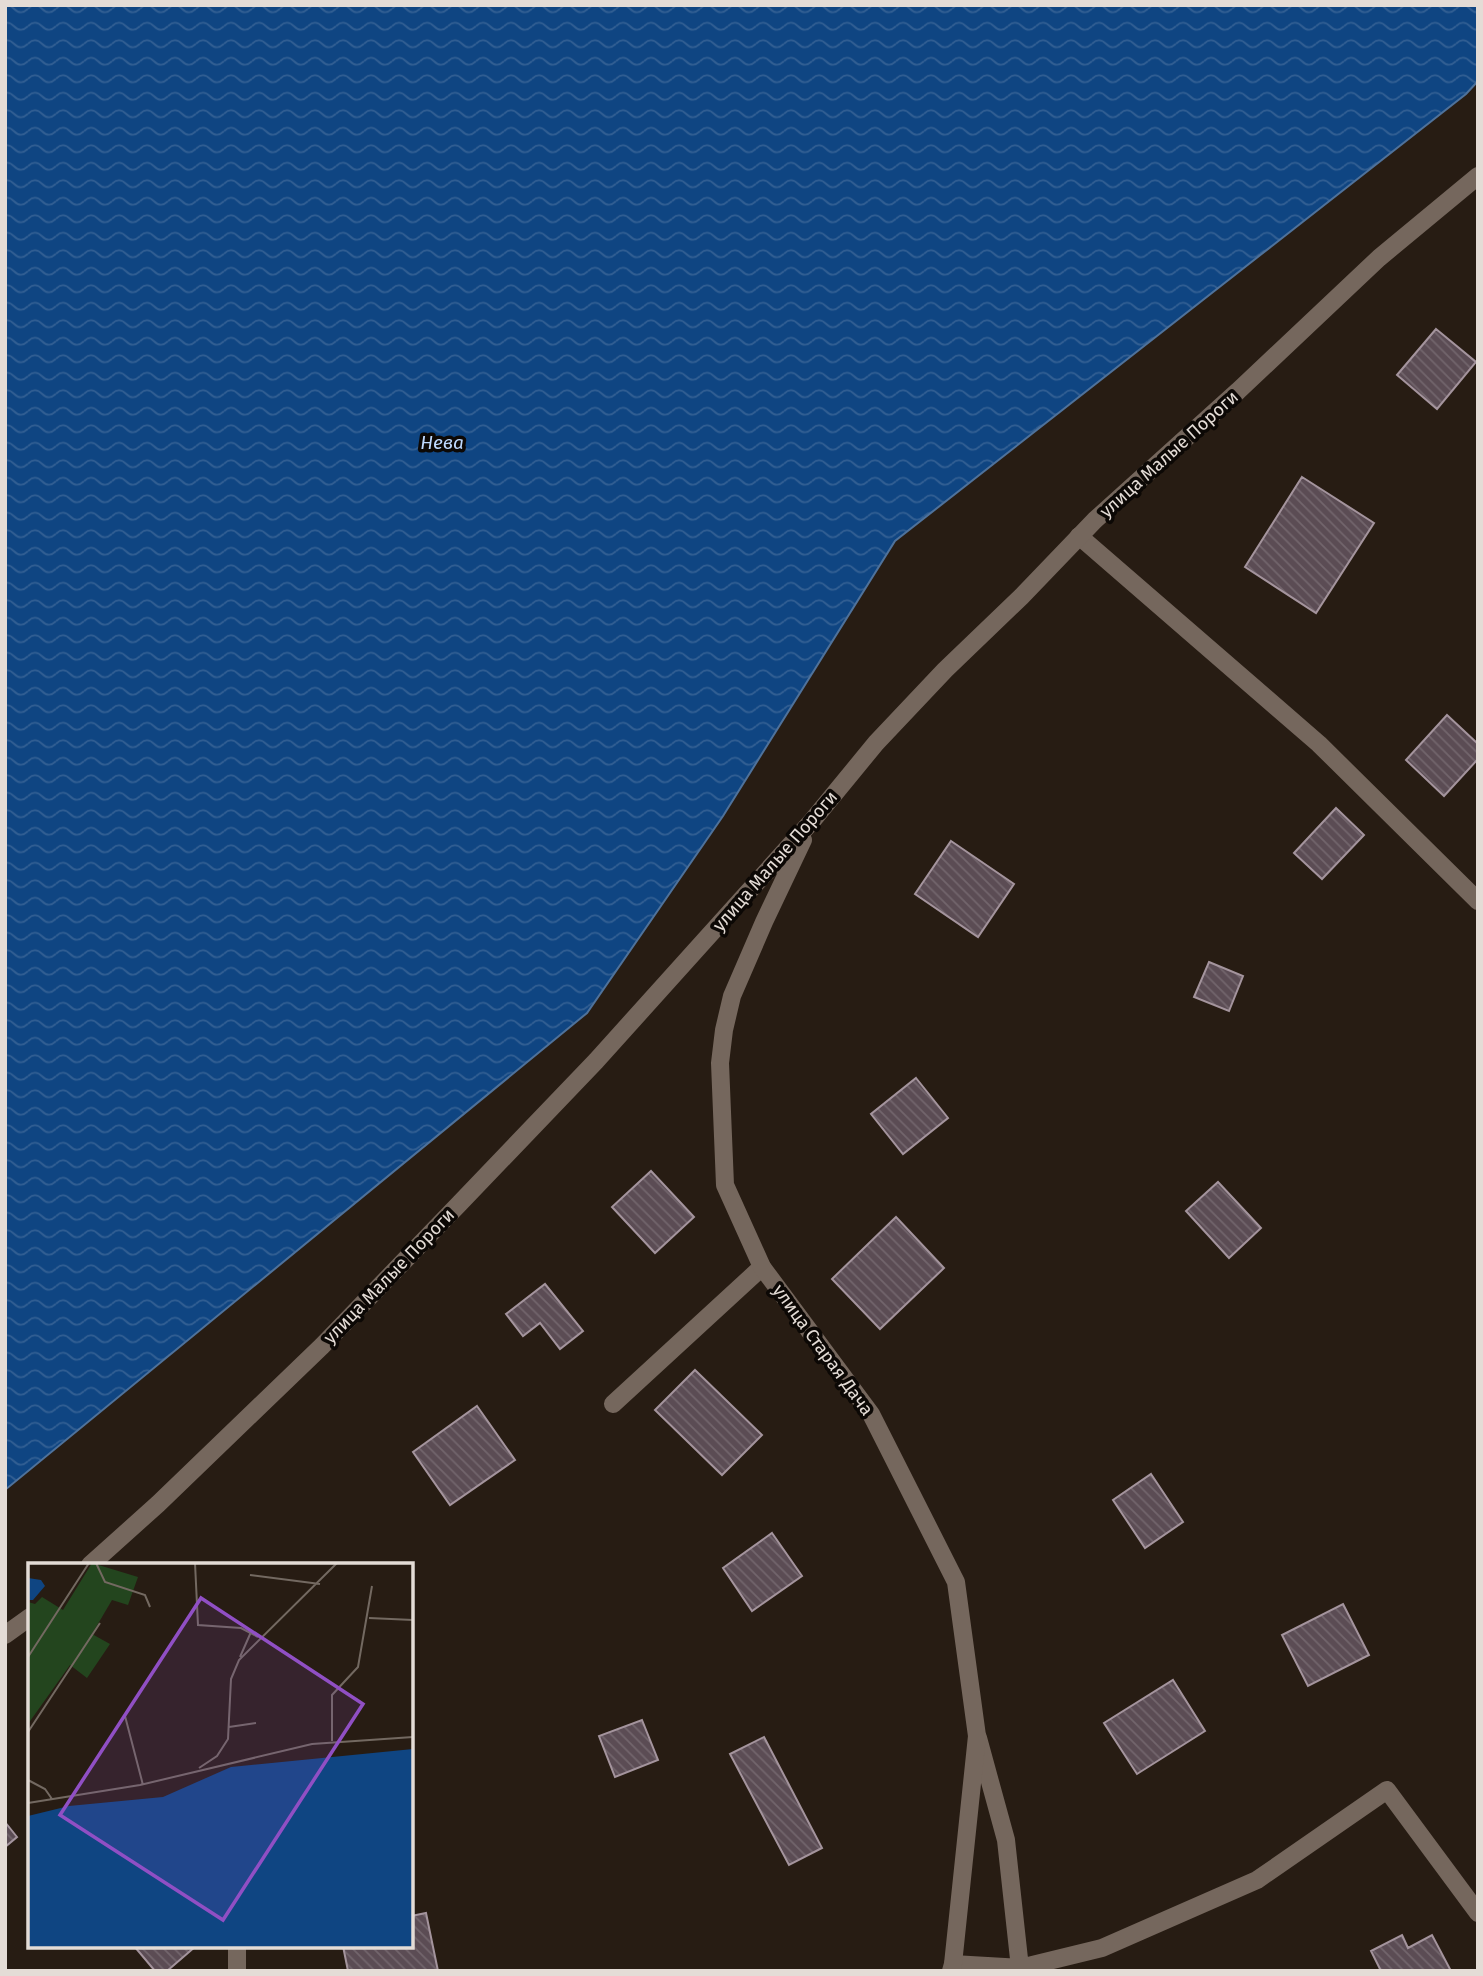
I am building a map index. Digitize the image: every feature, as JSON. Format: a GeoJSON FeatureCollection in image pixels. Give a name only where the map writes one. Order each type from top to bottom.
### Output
{"type":"FeatureCollection","features":[{"type":"Feature","properties":{"kind":"street","name":"улица Малые Пороги"},"geometry":{"type":"LineString","coordinates":[[92,1563],[158,1504],[322,1346],[596,1061],[812,821],[884,734],[945,670],[1021,597],[1079,536],[1379,258],[1478,176]]}},
{"type":"Feature","properties":{"kind":"street"},"geometry":{"type":"LineString","coordinates":[[1079,536],[1319,744],[1478,901]]}},
{"type":"Feature","properties":{"kind":"street","name":"улица Старая Дача"},"geometry":{"type":"LineString","coordinates":[[812,821],[732,996],[720,1063],[725,1185],[762,1267],[871,1414],[956,1582],[977,1736],[952,1967]]}},
{"type":"Feature","properties":{"kind":"street"},"geometry":{"type":"LineString","coordinates":[[613,1404],[762,1267]]}},
{"type":"Feature","properties":{"kind":"street"},"geometry":{"type":"LineString","coordinates":[[5,1635],[28,1618]]}},
{"type":"Feature","properties":{"kind":"street"},"geometry":{"type":"LineString","coordinates":[[977,1736],[1006,1840],[1020,1968]]}},
{"type":"Feature","properties":{"kind":"street"},"geometry":{"type":"LineString","coordinates":[[952,1967],[1020,1968],[1102,1948],[1257,1881],[1387,1790],[1478,1913]]}},
{"type":"Feature","properties":{"kind":"street"},"geometry":{"type":"LineString","coordinates":[[237,1948],[237,1971]]}},
{"type":"Feature","properties":{"kind":"water","name":"Нева"},"geometry":{"type":"Polygon","coordinates":[[[5,5],[1478,5],[1478,81],[1466,94],[895,541],[723,816],[587,1013],[5,1490],[5,5]]]}},
{"type":"Feature","properties":{"kind":"building"},"geometry":{"type":"Polygon","coordinates":[[[1436,329],[1476,362],[1437,409],[1397,375],[1436,329]]]}},
{"type":"Feature","properties":{"kind":"building"},"geometry":{"type":"Polygon","coordinates":[[[1302,477],[1374,523],[1316,613],[1245,567],[1302,477]]]}},
{"type":"Feature","properties":{"kind":"building"},"geometry":{"type":"Polygon","coordinates":[[[1447,715],[1478,744],[1478,759],[1444,796],[1406,760],[1447,715]]]}},
{"type":"Feature","properties":{"kind":"building"},"geometry":{"type":"Polygon","coordinates":[[[1336,808],[1364,835],[1322,879],[1294,853],[1336,808]]]}},
{"type":"Feature","properties":{"kind":"building"},"geometry":{"type":"Polygon","coordinates":[[[951,841],[1014,884],[978,937],[915,894],[951,841]]]}},
{"type":"Feature","properties":{"kind":"building"},"geometry":{"type":"Polygon","coordinates":[[[1209,962],[1243,976],[1229,1011],[1194,997],[1209,962]]]}},
{"type":"Feature","properties":{"kind":"building"},"geometry":{"type":"Polygon","coordinates":[[[916,1078],[948,1118],[903,1154],[871,1114],[916,1078]]]}},
{"type":"Feature","properties":{"kind":"building"},"geometry":{"type":"Polygon","coordinates":[[[651,1171],[694,1217],[655,1253],[612,1207],[651,1171]]]}},
{"type":"Feature","properties":{"kind":"building"},"geometry":{"type":"Polygon","coordinates":[[[1218,1182],[1261,1228],[1229,1258],[1186,1211],[1218,1182]]]}},
{"type":"Feature","properties":{"kind":"building"},"geometry":{"type":"Polygon","coordinates":[[[896,1217],[944,1268],[880,1329],[832,1279],[896,1217]]]}},
{"type":"Feature","properties":{"kind":"building"},"geometry":{"type":"Polygon","coordinates":[[[545,1284],[583,1331],[560,1349],[540,1323],[523,1336],[506,1314],[545,1284]]]}},
{"type":"Feature","properties":{"kind":"building"},"geometry":{"type":"Polygon","coordinates":[[[695,1370],[762,1435],[722,1475],[655,1410],[695,1370]]]}},
{"type":"Feature","properties":{"kind":"building"},"geometry":{"type":"Polygon","coordinates":[[[477,1406],[515,1460],[450,1505],[413,1452],[477,1406]]]}},
{"type":"Feature","properties":{"kind":"building"},"geometry":{"type":"Polygon","coordinates":[[[1151,1474],[1183,1522],[1145,1548],[1113,1500],[1151,1474]]]}},
{"type":"Feature","properties":{"kind":"building"},"geometry":{"type":"Polygon","coordinates":[[[772,1533],[802,1576],[752,1611],[723,1568],[772,1533]]]}},
{"type":"Feature","properties":{"kind":"building"},"geometry":{"type":"Polygon","coordinates":[[[1343,1604],[1369,1655],[1308,1686],[1282,1635],[1343,1604]]]}},
{"type":"Feature","properties":{"kind":"building"},"geometry":{"type":"Polygon","coordinates":[[[1173,1680],[1205,1731],[1137,1774],[1104,1723],[1173,1680]]]}},
{"type":"Feature","properties":{"kind":"building"},"geometry":{"type":"Polygon","coordinates":[[[642,1720],[658,1760],[615,1777],[599,1736],[642,1720]]]}},
{"type":"Feature","properties":{"kind":"building"},"geometry":{"type":"Polygon","coordinates":[[[764,1737],[822,1848],[789,1865],[730,1754],[764,1737]]]}},
{"type":"Feature","properties":{"kind":"building"},"geometry":{"type":"Polygon","coordinates":[[[5,1822],[17,1837],[5,1847],[5,1822]]]}},
{"type":"Feature","properties":{"kind":"building"},"geometry":{"type":"Polygon","coordinates":[[[426,1913],[438,1971],[348,1971],[343,1948],[413,1948],[413,1916],[426,1913]]]}},
{"type":"Feature","properties":{"kind":"building"},"geometry":{"type":"Polygon","coordinates":[[[1402,1935],[1408,1948],[1432,1935],[1451,1971],[1381,1971],[1371,1951],[1402,1935]]]}},
{"type":"Feature","properties":{"kind":"building"},"geometry":{"type":"Polygon","coordinates":[[[136,1948],[194,1948],[167,1971],[155,1971],[136,1948]]]}}]}
